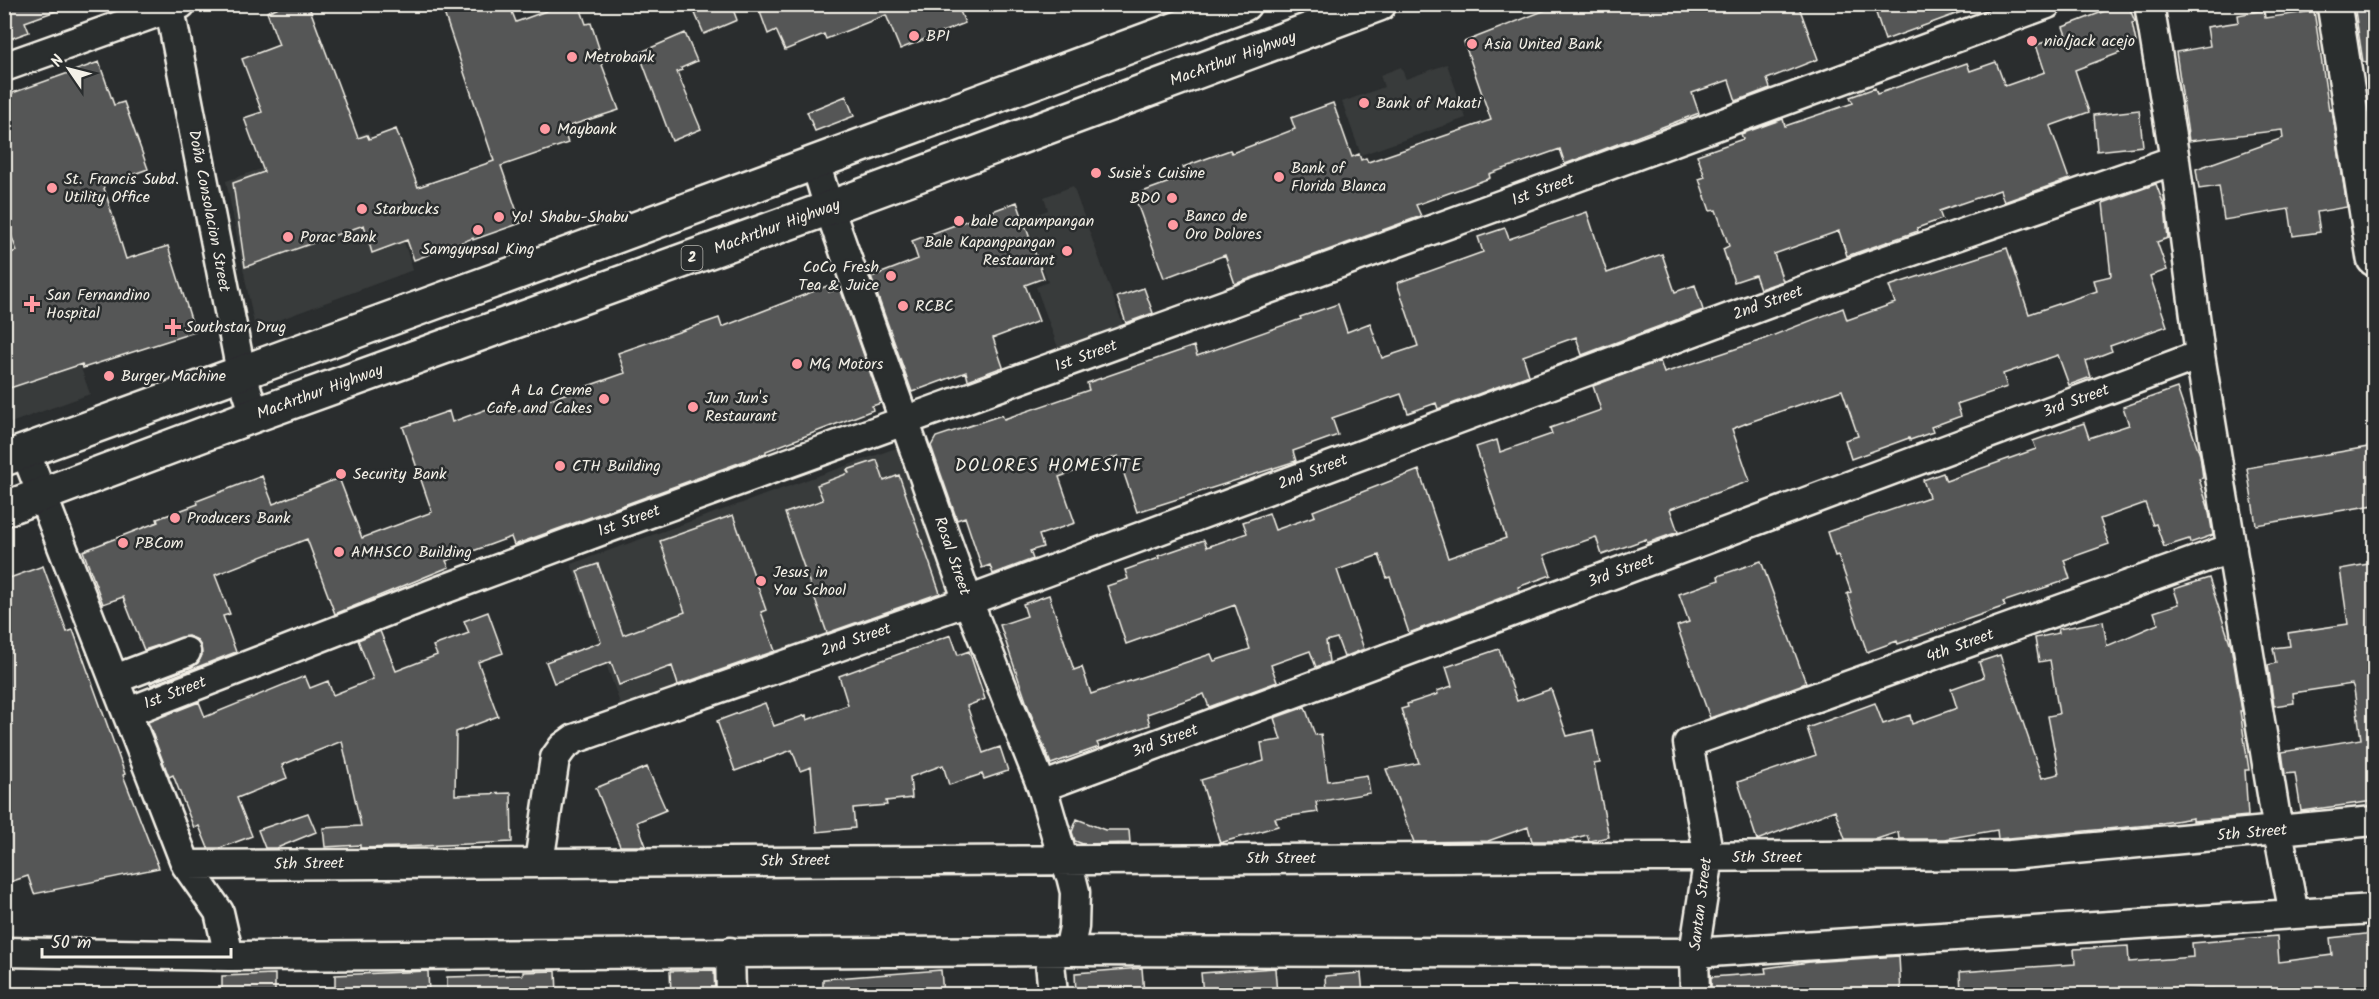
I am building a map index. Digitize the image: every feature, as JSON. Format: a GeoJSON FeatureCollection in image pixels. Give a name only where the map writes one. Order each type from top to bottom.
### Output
{"type":"FeatureCollection","features":[{"type":"Feature","properties":{"kind":"main road"},"geometry":{"type":"LineString","coordinates":[[15,455],[1245,4]]}},
{"type":"Feature","properties":{"kind":"main road","name":"MacArthur Highway"},"geometry":{"type":"LineString","coordinates":[[4,509],[255,415],[829,208],[1379,4]]}},
{"type":"Feature","properties":{"kind":"main road"},"geometry":{"type":"LineString","coordinates":[[2334,4],[2374,259]]}},
{"type":"Feature","properties":{"kind":"street","name":"1st Street"},"geometry":{"type":"LineString","coordinates":[[128,712],[439,591],[2047,4]]}},
{"type":"Feature","properties":{"kind":"street"},"geometry":{"type":"LineString","coordinates":[[2149,4],[2175,160],[2200,355],[2278,831],[2294,915]]}},
{"type":"Feature","properties":{"kind":"street"},"geometry":{"type":"LineString","coordinates":[[4,67],[173,6]]}},
{"type":"Feature","properties":{"kind":"street","name":"Doña Consolacion Street"},"geometry":{"type":"LineString","coordinates":[[173,6],[241,372],[255,415]]}},
{"type":"Feature","properties":{"kind":"street","name":"2nd Street"},"geometry":{"type":"LineString","coordinates":[[539,862],[555,758],[574,739],[968,601],[1850,273],[2175,160]]}},
{"type":"Feature","properties":{"kind":"street","name":"Rosal Street"},"geometry":{"type":"LineString","coordinates":[[815,162],[829,208],[968,601],[1042,787],[1063,859],[1076,892],[1074,927],[1059,951],[1053,994]]}},
{"type":"Feature","properties":{"kind":"street","name":"3rd Street"},"geometry":{"type":"LineString","coordinates":[[1042,787],[2200,355]]}},
{"type":"Feature","properties":{"kind":"street"},"geometry":{"type":"LineString","coordinates":[[15,455],[41,496],[128,712],[186,865],[219,912],[229,956]]}},
{"type":"Feature","properties":{"kind":"street","name":"4th Street"},"geometry":{"type":"LineString","coordinates":[[1688,743],[2232,548]]}},
{"type":"Feature","properties":{"kind":"street"},"geometry":{"type":"LineString","coordinates":[[115,679],[186,652]]}},
{"type":"Feature","properties":{"kind":"street","name":"Santan Street"},"geometry":{"type":"LineString","coordinates":[[1688,743],[1709,857],[1694,953],[1695,994]]}},
{"type":"Feature","properties":{"kind":"street","name":"5th Street"},"geometry":{"type":"LineString","coordinates":[[186,865],[2010,855],[2374,821]]}},
{"type":"Feature","properties":{"kind":"street"},"geometry":{"type":"LineString","coordinates":[[4,952],[229,956],[1059,951],[1694,953],[2374,909]]}},
{"type":"Feature","properties":{"kind":"street"},"geometry":{"type":"LineString","coordinates":[[730,952],[731,994]]}},
{"type":"Feature","properties":{"kind":"shaded area"},"geometry":{"type":"Polygon","coordinates":[[[1447,64],[1466,118],[1361,155],[1342,102],[1384,87],[1380,75],[1401,67],[1406,79],[1447,64]]]}},
{"type":"Feature","properties":{"kind":"shaded area"},"geometry":{"type":"Polygon","coordinates":[[[369,131],[413,270],[255,329],[226,181],[369,131]]]}},
{"type":"Feature","properties":{"kind":"shaded area","name":"San Fernandino Hospital"},"geometry":{"type":"Polygon","coordinates":[[[4,145],[90,394],[5,425],[4,425],[4,145]]]}},
{"type":"Feature","properties":{"kind":"shaded area","name":"Bale Kapangpangan Restaurant"},"geometry":{"type":"Polygon","coordinates":[[[1073,186],[1125,330],[1060,353],[1036,287],[1048,282],[1025,219],[1048,210],[1044,197],[1073,186]]]}},
{"type":"Feature","properties":{"kind":"shaded area","name":"Jesus in You School"},"geometry":{"type":"Polygon","coordinates":[[[899,447],[952,598],[624,715],[571,564],[899,447]]]}},
{"type":"Feature","properties":{"kind":"building"},"geometry":{"type":"Polygon","coordinates":[[[4,4],[66,4],[67,7],[25,22],[29,32],[4,41],[4,4]]]}},
{"type":"Feature","properties":{"kind":"building"},"geometry":{"type":"Polygon","coordinates":[[[286,4],[308,4],[358,138],[367,135],[369,139],[396,129],[418,187],[494,161],[441,4],[509,4],[516,22],[565,4],[579,4],[586,24],[591,23],[599,48],[596,49],[619,110],[563,128],[568,143],[501,166],[521,223],[414,260],[407,240],[372,253],[364,225],[245,267],[233,183],[264,172],[244,118],[262,112],[242,59],[279,45],[267,12],[286,4]]]}},
{"type":"Feature","properties":{"kind":"building"},"geometry":{"type":"Polygon","coordinates":[[[691,4],[731,4],[737,20],[704,34],[691,4]]]}},
{"type":"Feature","properties":{"kind":"building"},"geometry":{"type":"Polygon","coordinates":[[[779,4],[957,4],[965,23],[900,49],[886,15],[826,39],[824,34],[785,50],[776,30],[768,34],[760,12],[779,4]]]}},
{"type":"Feature","properties":{"kind":"building"},"geometry":{"type":"Polygon","coordinates":[[[1561,4],[1798,4],[1818,59],[1767,79],[1770,88],[1736,101],[1729,80],[1692,93],[1699,113],[1565,164],[1560,149],[1489,174],[1490,178],[1416,205],[1421,216],[1235,284],[1225,255],[1164,278],[1134,195],[1186,176],[1183,167],[1230,150],[1232,153],[1295,129],[1291,118],[1333,103],[1352,157],[1359,154],[1361,160],[1366,158],[1368,162],[1491,120],[1464,42],[1561,4]]]}},
{"type":"Feature","properties":{"kind":"building"},"geometry":{"type":"Polygon","coordinates":[[[1873,4],[1975,4],[1975,7],[1885,40],[1873,4]]]}},
{"type":"Feature","properties":{"kind":"building"},"geometry":{"type":"Polygon","coordinates":[[[2128,4],[2135,22],[2132,23],[2136,42],[2125,44],[2127,50],[2075,70],[2089,112],[2050,126],[2069,179],[2004,202],[2000,190],[1939,211],[1942,219],[1917,228],[1918,231],[1847,256],[1839,231],[1774,254],[1783,281],[1760,289],[1755,275],[1734,282],[1723,249],[1729,246],[1716,210],[1710,211],[1699,179],[1705,177],[1697,155],[1743,139],[1741,134],[1780,120],[1783,119],[1785,126],[1853,103],[1850,97],[1875,88],[1877,94],[1967,63],[1970,71],[1996,62],[2005,86],[2045,72],[2036,45],[2066,35],[2063,27],[2128,4]]]}},
{"type":"Feature","properties":{"kind":"building"},"geometry":{"type":"Polygon","coordinates":[[[2354,4],[2374,4],[2374,61],[2363,62],[2354,4]]]}},
{"type":"Feature","properties":{"kind":"building"},"geometry":{"type":"Polygon","coordinates":[[[2264,10],[2265,18],[2314,11],[2347,207],[2317,212],[2320,232],[2293,236],[2289,209],[2224,220],[2219,186],[2199,189],[2196,169],[2283,138],[2282,130],[2189,141],[2176,52],[2210,46],[2207,27],[2239,22],[2238,15],[2264,10]]]}},
{"type":"Feature","properties":{"kind":"building"},"geometry":{"type":"Polygon","coordinates":[[[685,33],[697,61],[677,72],[701,129],[672,141],[639,53],[685,33]]]}},
{"type":"Feature","properties":{"kind":"building"},"geometry":{"type":"Polygon","coordinates":[[[99,62],[114,105],[124,102],[148,169],[103,185],[126,259],[168,246],[195,332],[83,368],[82,364],[4,390],[4,255],[17,251],[4,216],[4,96],[99,62]]]}},
{"type":"Feature","properties":{"kind":"building"},"geometry":{"type":"Polygon","coordinates":[[[846,96],[854,116],[815,131],[807,112],[846,96]]]}},
{"type":"Feature","properties":{"kind":"building"},"geometry":{"type":"Polygon","coordinates":[[[2374,102],[2374,141],[2369,103],[2374,102]]]}},
{"type":"Feature","properties":{"kind":"building"},"geometry":{"type":"Polygon","coordinates":[[[2139,110],[2143,146],[2097,151],[2094,115],[2139,110]]]}},
{"type":"Feature","properties":{"kind":"building"},"geometry":{"type":"Polygon","coordinates":[[[2156,184],[2165,208],[2168,238],[2157,242],[2167,270],[2150,276],[2167,326],[2110,346],[2112,351],[2086,361],[2091,377],[2069,385],[2058,355],[2003,374],[2007,387],[1957,404],[1961,416],[1931,427],[1933,432],[1910,440],[1909,438],[1851,459],[1845,440],[1858,436],[1842,390],[1747,423],[1732,429],[1750,481],[1670,509],[1678,532],[1647,543],[1646,539],[1602,555],[1596,537],[1544,555],[1551,575],[1518,587],[1519,591],[1409,633],[1390,577],[1387,578],[1379,555],[1337,570],[1364,649],[1344,657],[1337,638],[1326,641],[1329,662],[1316,667],[1310,651],[1271,665],[1277,682],[1209,707],[1204,694],[1147,714],[1150,725],[1097,743],[1099,747],[1051,764],[1027,704],[1000,625],[1027,616],[1023,604],[1049,595],[1074,670],[1082,667],[1091,694],[1211,654],[1214,661],[1250,649],[1235,605],[1126,644],[1107,586],[1128,579],[1125,570],[1159,558],[1158,556],[1204,540],[1207,547],[1247,533],[1243,522],[1269,513],[1275,530],[1315,516],[1313,511],[1419,470],[1448,558],[1506,538],[1476,447],[1497,440],[1500,452],[1552,434],[1550,428],[1601,410],[1593,386],[1660,361],[1664,373],[1759,341],[1843,308],[1847,320],[1895,303],[1889,286],[2007,248],[2029,314],[2097,291],[2094,280],[2111,276],[2103,203],[2156,184]]]}},
{"type":"Feature","properties":{"kind":"building"},"geometry":{"type":"Polygon","coordinates":[[[1017,202],[1044,278],[1025,285],[1039,321],[993,338],[1003,367],[968,380],[966,372],[912,392],[871,277],[918,259],[912,241],[1017,202]]]}},
{"type":"Feature","properties":{"kind":"building"},"geometry":{"type":"Polygon","coordinates":[[[1587,212],[1607,273],[1662,254],[1675,292],[1695,285],[1703,310],[1582,355],[1576,337],[1523,356],[1529,375],[1438,409],[1436,403],[1408,413],[1401,394],[1332,418],[1338,435],[1293,451],[1296,461],[1137,512],[1118,456],[1059,477],[1075,523],[1039,535],[1043,547],[1030,551],[1033,559],[993,574],[990,565],[982,568],[965,517],[957,520],[931,446],[936,437],[1002,415],[1004,419],[1089,390],[1087,383],[1194,346],[1197,356],[1338,304],[1347,332],[1370,323],[1382,358],[1418,346],[1397,283],[1483,252],[1478,237],[1505,228],[1509,239],[1587,212]]]}},
{"type":"Feature","properties":{"kind":"building"},"geometry":{"type":"Polygon","coordinates":[[[827,286],[829,292],[840,288],[881,403],[872,406],[873,410],[766,451],[766,453],[514,545],[511,537],[446,561],[449,567],[335,614],[307,539],[215,575],[230,614],[223,616],[236,652],[151,685],[150,683],[198,663],[202,655],[201,646],[196,639],[188,636],[144,650],[123,597],[103,604],[83,551],[158,522],[157,519],[198,504],[197,501],[262,476],[273,504],[339,478],[362,538],[432,512],[403,427],[449,411],[452,422],[509,401],[513,412],[625,373],[618,353],[719,318],[722,327],[827,286]]]}},
{"type":"Feature","properties":{"kind":"building"},"geometry":{"type":"Polygon","coordinates":[[[1144,288],[1153,313],[1126,323],[1117,297],[1144,288]]]}},
{"type":"Feature","properties":{"kind":"building"},"geometry":{"type":"Polygon","coordinates":[[[2177,388],[2200,455],[2203,478],[2199,479],[2208,507],[2213,535],[2190,543],[2189,539],[2164,547],[2145,503],[2100,519],[2109,544],[2064,560],[2070,579],[2003,602],[2005,606],[1898,644],[1897,641],[1867,652],[1847,594],[1851,592],[1827,532],[1929,497],[1923,480],[1943,473],[1946,481],[2036,449],[2033,441],[2084,423],[2089,438],[2129,425],[2123,407],[2177,388]]]}},
{"type":"Feature","properties":{"kind":"building"},"geometry":{"type":"Polygon","coordinates":[[[2374,446],[2374,505],[2256,525],[2247,468],[2374,446]]]}},
{"type":"Feature","properties":{"kind":"building"},"geometry":{"type":"Polygon","coordinates":[[[877,460],[884,481],[899,475],[940,593],[827,633],[785,513],[823,500],[817,485],[849,473],[847,470],[877,460]]]}},
{"type":"Feature","properties":{"kind":"building"},"geometry":{"type":"Polygon","coordinates":[[[733,515],[766,610],[761,612],[775,651],[678,685],[672,666],[619,685],[611,662],[554,683],[546,662],[601,642],[577,571],[598,564],[623,635],[685,612],[660,541],[733,515]]]}},
{"type":"Feature","properties":{"kind":"building"},"geometry":{"type":"Polygon","coordinates":[[[1761,561],[1806,683],[1710,718],[1677,626],[1689,622],[1679,594],[1719,580],[1718,576],[1761,561]]]}},
{"type":"Feature","properties":{"kind":"building"},"geometry":{"type":"Polygon","coordinates":[[[2374,563],[2374,801],[2301,811],[2295,773],[2285,774],[2282,752],[2361,739],[2354,689],[2352,684],[2293,693],[2294,703],[2274,706],[2268,665],[2276,663],[2273,648],[2290,646],[2288,633],[2348,624],[2340,569],[2374,563]]]}},
{"type":"Feature","properties":{"kind":"building"},"geometry":{"type":"Polygon","coordinates":[[[43,566],[67,632],[73,630],[125,774],[123,775],[159,868],[34,894],[28,876],[4,884],[4,580],[43,566]]]}},
{"type":"Feature","properties":{"kind":"building"},"geometry":{"type":"Polygon","coordinates":[[[2209,578],[2231,646],[2242,711],[2240,711],[2249,770],[2245,770],[2248,816],[2193,821],[2193,818],[2150,825],[1998,839],[1997,830],[1944,839],[1899,839],[1898,832],[1877,839],[1845,839],[1835,810],[1757,840],[1738,782],[1816,755],[1807,728],[1875,703],[1883,724],[1910,715],[1912,724],[1957,708],[1951,689],[1984,677],[1979,662],[2000,655],[2042,778],[2059,774],[2048,716],[2059,714],[2050,660],[2039,662],[2035,638],[2059,633],[2058,629],[2103,621],[2107,646],[2158,624],[2154,612],[2179,604],[2174,589],[2209,578]]]}},
{"type":"Feature","properties":{"kind":"building"},"geometry":{"type":"Polygon","coordinates":[[[488,612],[503,653],[478,662],[498,716],[456,732],[455,795],[511,793],[512,842],[400,847],[360,848],[360,845],[325,847],[323,828],[361,826],[342,741],[282,765],[287,778],[237,798],[252,836],[220,848],[208,848],[199,826],[194,828],[173,775],[169,777],[148,722],[199,702],[205,717],[305,676],[310,688],[328,681],[333,695],[373,679],[358,640],[380,631],[396,671],[437,655],[433,646],[469,633],[464,621],[488,612]]]}},
{"type":"Feature","properties":{"kind":"building"},"geometry":{"type":"Polygon","coordinates":[[[951,635],[958,655],[969,651],[985,699],[967,706],[983,753],[1000,747],[1008,771],[984,779],[982,774],[949,785],[943,765],[910,777],[912,798],[886,801],[887,805],[853,808],[855,828],[817,832],[811,767],[800,771],[792,750],[735,771],[717,721],[765,703],[774,726],[806,715],[807,720],[848,705],[839,676],[951,635]]]}},
{"type":"Feature","properties":{"kind":"building"},"geometry":{"type":"Polygon","coordinates":[[[1499,649],[1517,701],[1551,689],[1567,736],[1593,730],[1600,763],[1594,764],[1609,837],[1589,841],[1587,835],[1564,841],[1532,841],[1528,827],[1488,841],[1414,842],[1386,769],[1419,763],[1401,709],[1408,707],[1407,704],[1438,694],[1437,691],[1452,686],[1446,667],[1499,649]]]}},
{"type":"Feature","properties":{"kind":"building"},"geometry":{"type":"Polygon","coordinates":[[[1305,707],[1315,735],[1321,734],[1328,781],[1367,775],[1370,793],[1316,802],[1318,812],[1275,818],[1278,826],[1220,843],[1201,780],[1264,761],[1261,743],[1281,740],[1274,718],[1305,707]]]}},
{"type":"Feature","properties":{"kind":"building"},"geometry":{"type":"Polygon","coordinates":[[[647,767],[666,810],[637,822],[646,846],[620,846],[596,788],[647,767]]]}},
{"type":"Feature","properties":{"kind":"building"},"geometry":{"type":"Polygon","coordinates":[[[308,813],[316,832],[277,848],[265,848],[258,830],[308,813]]]}},
{"type":"Feature","properties":{"kind":"building"},"geometry":{"type":"Polygon","coordinates":[[[1077,819],[1105,830],[1129,830],[1130,843],[1083,844],[1075,841],[1072,832],[1077,819]]]}},
{"type":"Feature","properties":{"kind":"building"},"geometry":{"type":"Polygon","coordinates":[[[2374,933],[2374,994],[2213,994],[2213,989],[2140,994],[1961,994],[1960,972],[2075,964],[2074,949],[2128,946],[2129,962],[2193,957],[2192,943],[2277,936],[2279,962],[2332,955],[2330,938],[2374,933]]]}},
{"type":"Feature","properties":{"kind":"building"},"geometry":{"type":"Polygon","coordinates":[[[1899,956],[1901,994],[1799,994],[1799,992],[1711,994],[1711,977],[1766,973],[1765,968],[1810,962],[1899,956]]]}},
{"type":"Feature","properties":{"kind":"building"},"geometry":{"type":"Polygon","coordinates":[[[1142,968],[1144,994],[1076,994],[1075,973],[1142,968]]]}},
{"type":"Feature","properties":{"kind":"building"},"geometry":{"type":"Polygon","coordinates":[[[1275,968],[1277,994],[1203,994],[1201,973],[1275,968]]]}},
{"type":"Feature","properties":{"kind":"building"},"geometry":{"type":"Polygon","coordinates":[[[714,970],[715,994],[671,994],[670,971],[714,970]]]}},
{"type":"Feature","properties":{"kind":"building"},"geometry":{"type":"Polygon","coordinates":[[[941,970],[943,994],[823,994],[823,979],[941,970]]]}},
{"type":"Feature","properties":{"kind":"building"},"geometry":{"type":"Polygon","coordinates":[[[428,971],[429,994],[335,994],[335,975],[428,971]]]}},
{"type":"Feature","properties":{"kind":"building"},"geometry":{"type":"Polygon","coordinates":[[[556,971],[557,994],[447,994],[447,977],[523,975],[523,972],[556,971]]]}},
{"type":"Feature","properties":{"kind":"building"},"geometry":{"type":"Polygon","coordinates":[[[1361,973],[1363,994],[1326,994],[1325,976],[1361,973]]]}},
{"type":"Feature","properties":{"kind":"building"},"geometry":{"type":"Polygon","coordinates":[[[275,974],[275,994],[222,994],[222,976],[275,974]]]}},
{"type":"Feature","properties":{"kind":"place","name":"BPI"},"geometry":{"type":"Point","coordinates":[914,36]}},
{"type":"Feature","properties":{"kind":"place","name":"nio/jack acejo"},"geometry":{"type":"Point","coordinates":[2032,41]}},
{"type":"Feature","properties":{"kind":"place","name":"Asia United Bank"},"geometry":{"type":"Point","coordinates":[1472,44]}},
{"type":"Feature","properties":{"kind":"place","name":"Metrobank"},"geometry":{"type":"Point","coordinates":[572,57]}},
{"type":"Feature","properties":{"kind":"place","name":"Bank of Makati"},"geometry":{"type":"Point","coordinates":[1364,103]}},
{"type":"Feature","properties":{"kind":"place","name":"Maybank"},"geometry":{"type":"Point","coordinates":[545,129]}},
{"type":"Feature","properties":{"kind":"place","name":"Susie's Cuisine"},"geometry":{"type":"Point","coordinates":[1096,173]}},
{"type":"Feature","properties":{"kind":"place","name":"Bank of Florida Blanca"},"geometry":{"type":"Point","coordinates":[1279,177]}},
{"type":"Feature","properties":{"kind":"place","name":"St. Francis Subd. Utility Office"},"geometry":{"type":"Point","coordinates":[52,188]}},
{"type":"Feature","properties":{"kind":"place","name":"BDO"},"geometry":{"type":"Point","coordinates":[1172,198]}},
{"type":"Feature","properties":{"kind":"place","name":"Starbucks"},"geometry":{"type":"Point","coordinates":[362,209]}},
{"type":"Feature","properties":{"kind":"place","name":"Yo! Shabu-Shabu"},"geometry":{"type":"Point","coordinates":[499,217]}},
{"type":"Feature","properties":{"kind":"place","name":"bale capampangan"},"geometry":{"type":"Point","coordinates":[959,221]}},
{"type":"Feature","properties":{"kind":"place","name":"Banco de Oro Dolores"},"geometry":{"type":"Point","coordinates":[1173,225]}},
{"type":"Feature","properties":{"kind":"place","name":"Samgyupsal King"},"geometry":{"type":"Point","coordinates":[478,230]}},
{"type":"Feature","properties":{"kind":"place","name":"Porac Bank"},"geometry":{"type":"Point","coordinates":[288,237]}},
{"type":"Feature","properties":{"kind":"place","name":"Bale Kapangpangan Restaurant"},"geometry":{"type":"Point","coordinates":[1067,251]}},
{"type":"Feature","properties":{"kind":"place","name":"CoCo Fresh Tea & Juice"},"geometry":{"type":"Point","coordinates":[891,276]}},
{"type":"Feature","properties":{"kind":"place","name":"San Fernandino Hospital"},"geometry":{"type":"Point","coordinates":[32,304]}},
{"type":"Feature","properties":{"kind":"place","name":"RCBC"},"geometry":{"type":"Point","coordinates":[903,306]}},
{"type":"Feature","properties":{"kind":"place","name":"Southstar Drug"},"geometry":{"type":"Point","coordinates":[173,327]}},
{"type":"Feature","properties":{"kind":"place","name":"MG Motors"},"geometry":{"type":"Point","coordinates":[797,364]}},
{"type":"Feature","properties":{"kind":"place","name":"Burger Machine"},"geometry":{"type":"Point","coordinates":[109,376]}},
{"type":"Feature","properties":{"kind":"place","name":"A La Creme Cafe and Cakes"},"geometry":{"type":"Point","coordinates":[604,399]}},
{"type":"Feature","properties":{"kind":"place","name":"Jun Jun's Restaurant"},"geometry":{"type":"Point","coordinates":[693,407]}},
{"type":"Feature","properties":{"kind":"place","name":"CTH Building"},"geometry":{"type":"Point","coordinates":[560,466]}},
{"type":"Feature","properties":{"kind":"place","name":"Security Bank"},"geometry":{"type":"Point","coordinates":[341,474]}},
{"type":"Feature","properties":{"kind":"place","name":"Producers Bank"},"geometry":{"type":"Point","coordinates":[175,518]}},
{"type":"Feature","properties":{"kind":"place","name":"PBCom"},"geometry":{"type":"Point","coordinates":[123,543]}},
{"type":"Feature","properties":{"kind":"place","name":"AMHSCO Building"},"geometry":{"type":"Point","coordinates":[339,552]}},
{"type":"Feature","properties":{"kind":"place","name":"Jesus in You School"},"geometry":{"type":"Point","coordinates":[761,581]}},
{"type":"Feature","properties":{"kind":"district","name":"DOLORES HOMESITE"},"geometry":{"type":"Point","coordinates":[1049,466]}}]}
